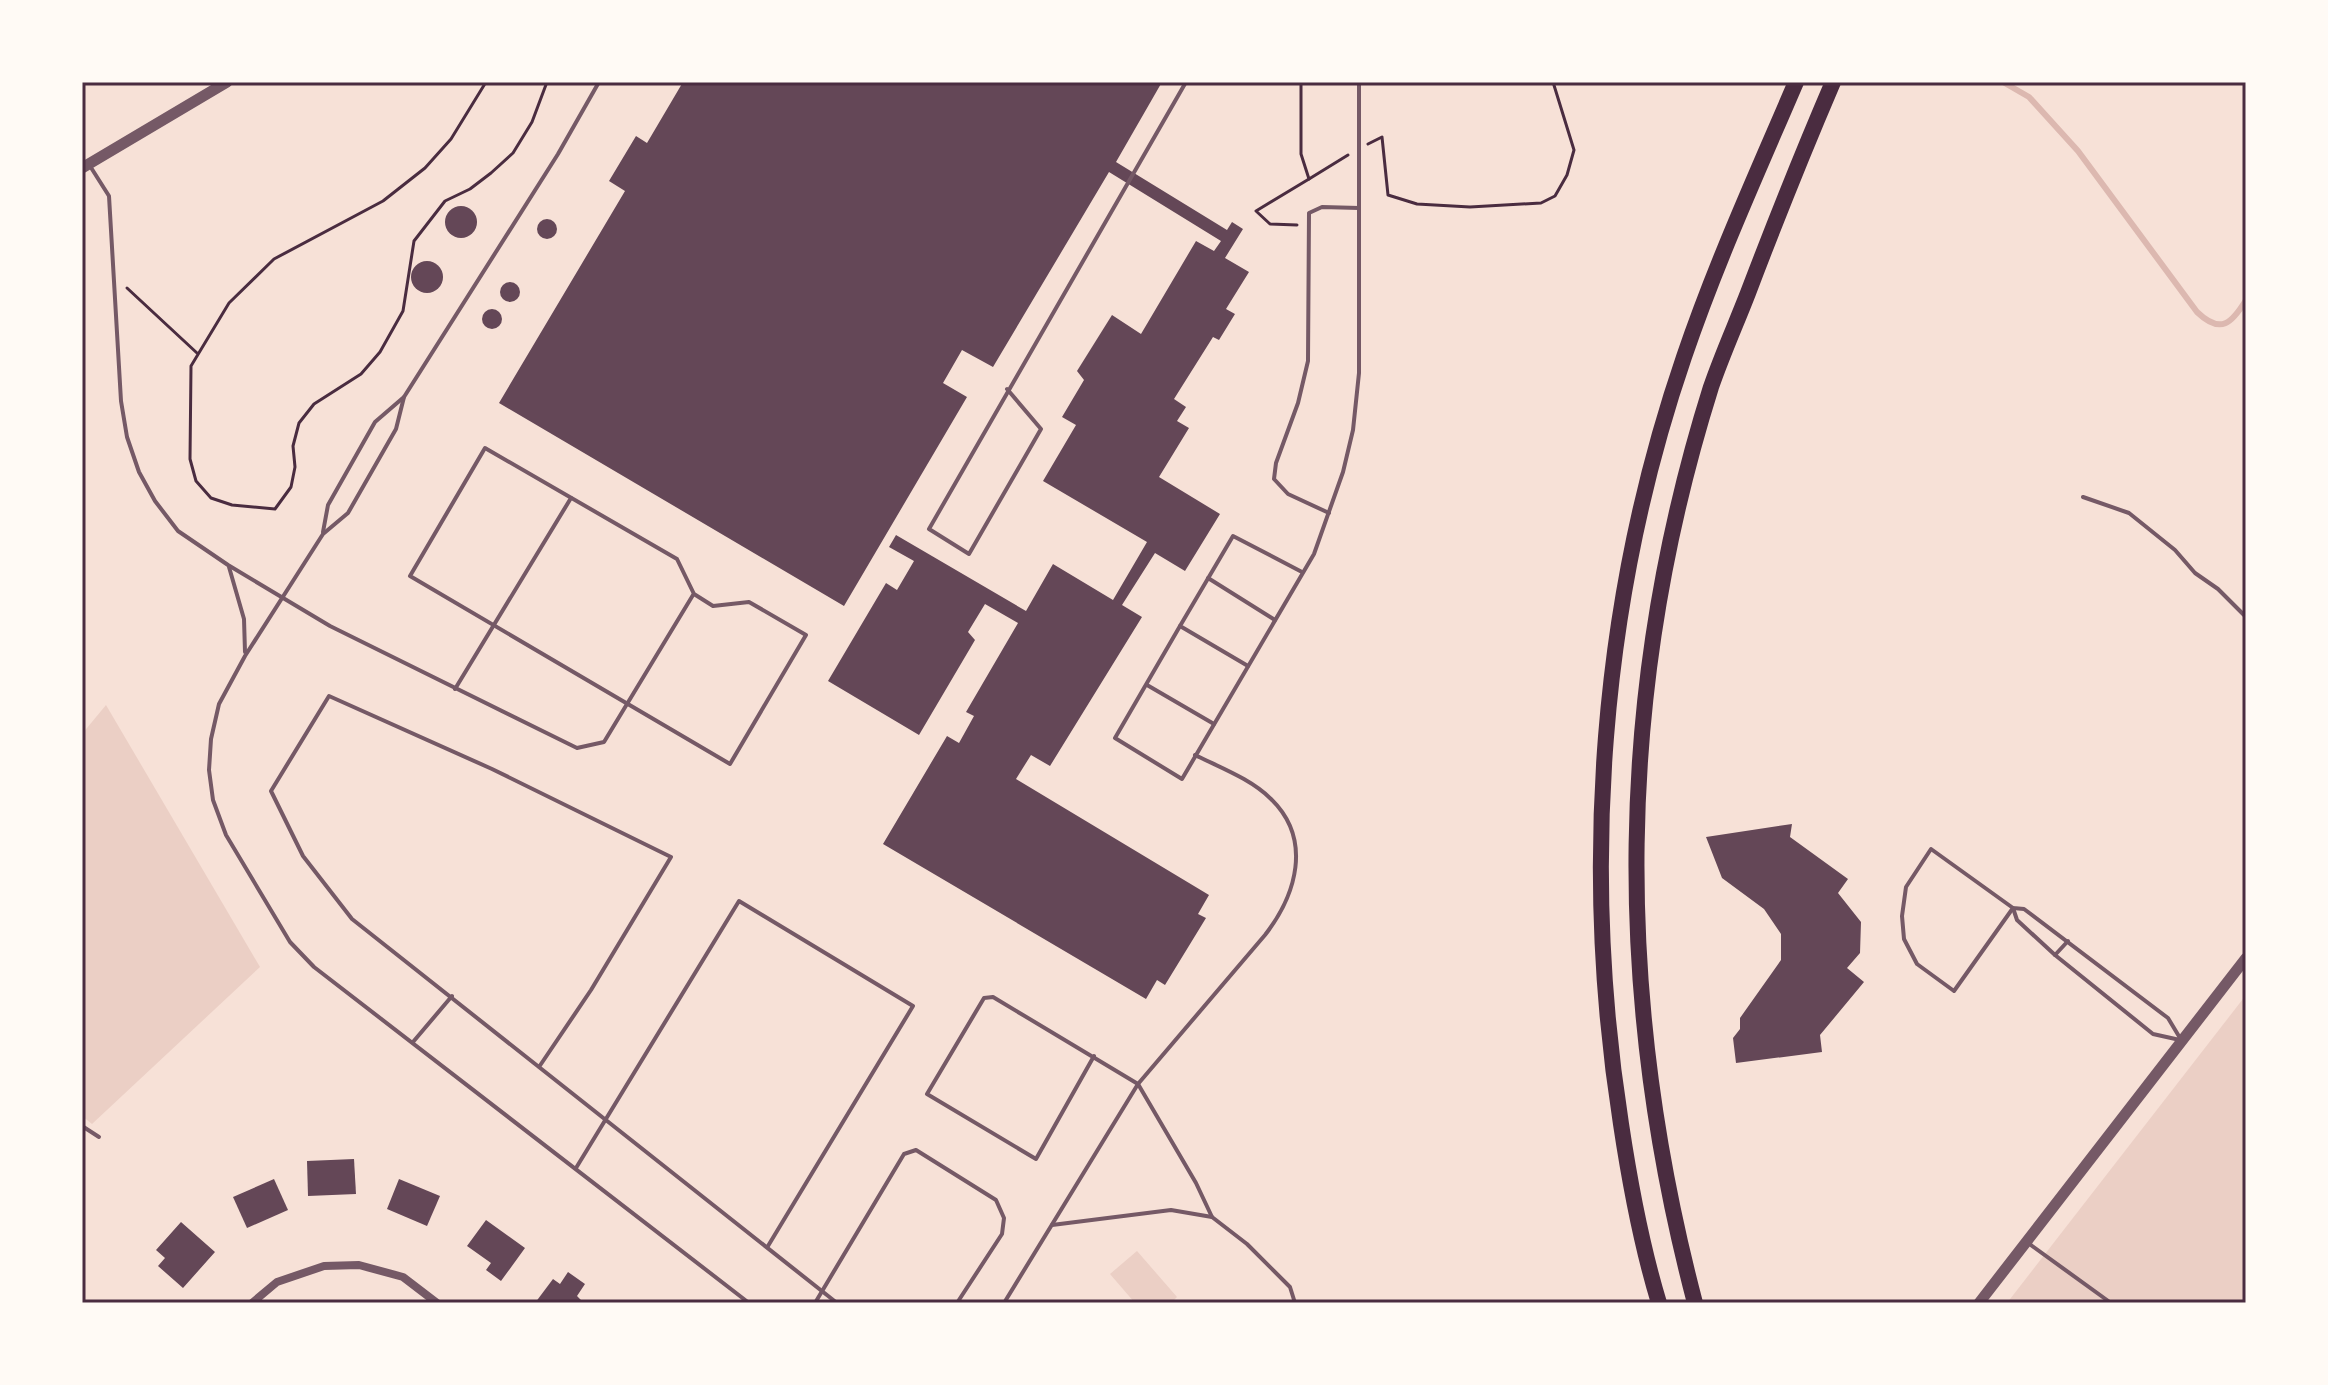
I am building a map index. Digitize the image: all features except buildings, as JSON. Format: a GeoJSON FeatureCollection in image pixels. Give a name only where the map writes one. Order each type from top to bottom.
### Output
{"type":"FeatureCollection","features":[{"type":"Feature","properties":{"kind":"highway"},"geometry":{"type":"LineString","coordinates":[[1659,1303],[1636,1212],[1608,1035],[1600,889],[1606,732],[1631,559],[1663,425],[1683,359],[1722,254],[1796,82]]}},
{"type":"Feature","properties":{"kind":"highway"},"geometry":{"type":"LineString","coordinates":[[1695,1303],[1673,1215],[1641,1003],[1636,840],[1640,738],[1647,674],[1673,528],[1712,386],[1788,187],[1833,82]]}},
{"type":"Feature","properties":{"kind":"street"},"geometry":{"type":"LineString","coordinates":[[85,166],[227,82]]}},
{"type":"Feature","properties":{"kind":"street"},"geometry":{"type":"LineString","coordinates":[[1979,1303],[2246,958]]}},
{"type":"Feature","properties":{"kind":"street"},"geometry":{"type":"LineString","coordinates":[[252,1303],[277,1282],[324,1266],[359,1265],[403,1277],[437,1303]]}},
{"type":"Feature","properties":{"kind":"lane"},"geometry":{"type":"LineString","coordinates":[[323,534],[328,505],[375,422],[404,397],[558,154],[599,82]]}},
{"type":"Feature","properties":{"kind":"lane"},"geometry":{"type":"LineString","coordinates":[[1007,389],[1041,429],[969,554],[929,529],[1007,389],[1186,82]]}},
{"type":"Feature","properties":{"kind":"lane"},"geometry":{"type":"LineString","coordinates":[[1303,573],[1233,536],[1115,738],[1182,779],[1195,755],[1214,724],[1303,573],[1314,554],[1343,472],[1357,398],[1359,82]]}},
{"type":"Feature","properties":{"kind":"lane"},"geometry":{"type":"LineString","coordinates":[[85,166],[109,196],[121,401],[127,437],[139,472],[155,501],[178,531],[283,599],[344,633],[577,748],[604,742],[694,594]]}},
{"type":"Feature","properties":{"kind":"lane"},"geometry":{"type":"LineString","coordinates":[[1329,513],[1288,494],[1274,479],[1276,463],[1298,403],[1308,361],[1309,213],[1322,207],[1359,208]]}},
{"type":"Feature","properties":{"kind":"lane"},"geometry":{"type":"LineString","coordinates":[[404,397],[396,429],[348,513],[323,534],[245,656],[219,704],[211,739],[209,770],[213,800],[226,835],[290,942],[314,967],[749,1303]]}},
{"type":"Feature","properties":{"kind":"lane"},"geometry":{"type":"LineString","coordinates":[[485,448],[571,498],[677,559],[694,594],[713,606],[749,602],[806,635],[730,764],[410,576],[485,448]]}},
{"type":"Feature","properties":{"kind":"lane"},"geometry":{"type":"LineString","coordinates":[[2083,497],[2129,513],[2175,550],[2195,573],[2218,589],[2246,617]]}},
{"type":"Feature","properties":{"kind":"lane"},"geometry":{"type":"LineString","coordinates":[[455,689],[571,498]]}},
{"type":"Feature","properties":{"kind":"lane"},"geometry":{"type":"LineString","coordinates":[[228,565],[244,619],[245,656]]}},
{"type":"Feature","properties":{"kind":"lane"},"geometry":{"type":"LineString","coordinates":[[1208,578],[1275,620]]}},
{"type":"Feature","properties":{"kind":"lane"},"geometry":{"type":"LineString","coordinates":[[1180,626],[1248,666]]}},
{"type":"Feature","properties":{"kind":"lane"},"geometry":{"type":"LineString","coordinates":[[1146,684],[1214,724]]}},
{"type":"Feature","properties":{"kind":"lane"},"geometry":{"type":"LineString","coordinates":[[539,1067],[591,990],[671,857],[492,769],[329,696],[271,791],[303,856],[352,919],[837,1303]]}},
{"type":"Feature","properties":{"kind":"lane"},"geometry":{"type":"LineString","coordinates":[[1004,1303],[1138,1084],[1273,926],[1293,887],[1296,851],[1284,815],[1271,799],[1247,781],[1195,755]]}},
{"type":"Feature","properties":{"kind":"lane"},"geometry":{"type":"LineString","coordinates":[[2013,908],[1954,991],[1917,964],[1904,939],[1902,916],[1906,887],[1931,849],[2013,908],[2024,909],[2068,941],[2168,1018],[2182,1041]]}},
{"type":"Feature","properties":{"kind":"lane"},"geometry":{"type":"LineString","coordinates":[[576,1169],[739,901],[913,1006],[768,1246]]}},
{"type":"Feature","properties":{"kind":"lane"},"geometry":{"type":"LineString","coordinates":[[2013,908],[2017,920],[2055,955],[2153,1034],[2182,1041]]}},
{"type":"Feature","properties":{"kind":"lane"},"geometry":{"type":"LineString","coordinates":[[2055,955],[2068,941]]}},
{"type":"Feature","properties":{"kind":"lane"},"geometry":{"type":"LineString","coordinates":[[413,1042],[452,996]]}},
{"type":"Feature","properties":{"kind":"lane"},"geometry":{"type":"LineString","coordinates":[[1094,1056],[1036,1159],[927,1094],[984,998],[993,997],[1094,1056],[1138,1084],[1196,1183],[1212,1217],[1247,1244],[1290,1287],[1295,1303]]}},
{"type":"Feature","properties":{"kind":"lane"},"geometry":{"type":"LineString","coordinates":[[82,1126],[99,1137]]}},
{"type":"Feature","properties":{"kind":"lane"},"geometry":{"type":"LineString","coordinates":[[815,1303],[904,1154],[916,1150],[996,1200],[1004,1218],[1002,1234],[957,1303]]}},
{"type":"Feature","properties":{"kind":"lane"},"geometry":{"type":"LineString","coordinates":[[1052,1225],[1171,1210],[1212,1217]]}},
{"type":"Feature","properties":{"kind":"lane"},"geometry":{"type":"LineString","coordinates":[[2026,1242],[2111,1303]]}},
{"type":"Feature","properties":{"kind":"path"},"geometry":{"type":"LineString","coordinates":[[486,82],[451,139],[425,168],[383,201],[274,259],[229,303],[191,366],[190,459],[196,481],[211,498],[232,505],[275,509],[291,487],[295,467],[293,446],[299,423],[314,404],[361,374],[380,352],[403,311],[414,241],[445,201],[491,173],[513,153],[532,122],[547,82]]}},
{"type":"Feature","properties":{"kind":"path"},"geometry":{"type":"LineString","coordinates":[[1301,82],[1301,154],[1309,179]]}},
{"type":"Feature","properties":{"kind":"path"},"geometry":{"type":"LineString","coordinates":[[1309,225],[1270,224],[1256,211],[1382,137],[1388,195],[1417,204],[1470,207],[1541,203],[1555,196],[1567,175],[1574,150],[1553,82]]}},
{"type":"Feature","properties":{"kind":"path"},"geometry":{"type":"LineString","coordinates":[[113,276],[197,353]]}},
{"type":"Feature","properties":{"kind":"shaded area"},"geometry":{"type":"Polygon","coordinates":[[[106,705],[260,967],[92,1124],[82,1116],[82,734],[106,705]]]}},
{"type":"Feature","properties":{"kind":"shaded area"},"geometry":{"type":"Polygon","coordinates":[[[2246,995],[2246,1303],[2007,1303],[2246,995]]]}},
{"type":"Feature","properties":{"kind":"shaded area"},"geometry":{"type":"Polygon","coordinates":[[[1137,1251],[1177,1297],[1171,1303],[1135,1303],[1110,1274],[1137,1251]]]}},
{"type":"Feature","properties":{"kind":"waterway"},"geometry":{"type":"LineString","coordinates":[[2003,82],[2029,97],[2078,151],[2197,312],[2213,323],[2225,323],[2236,315],[2246,300]]}}]}
